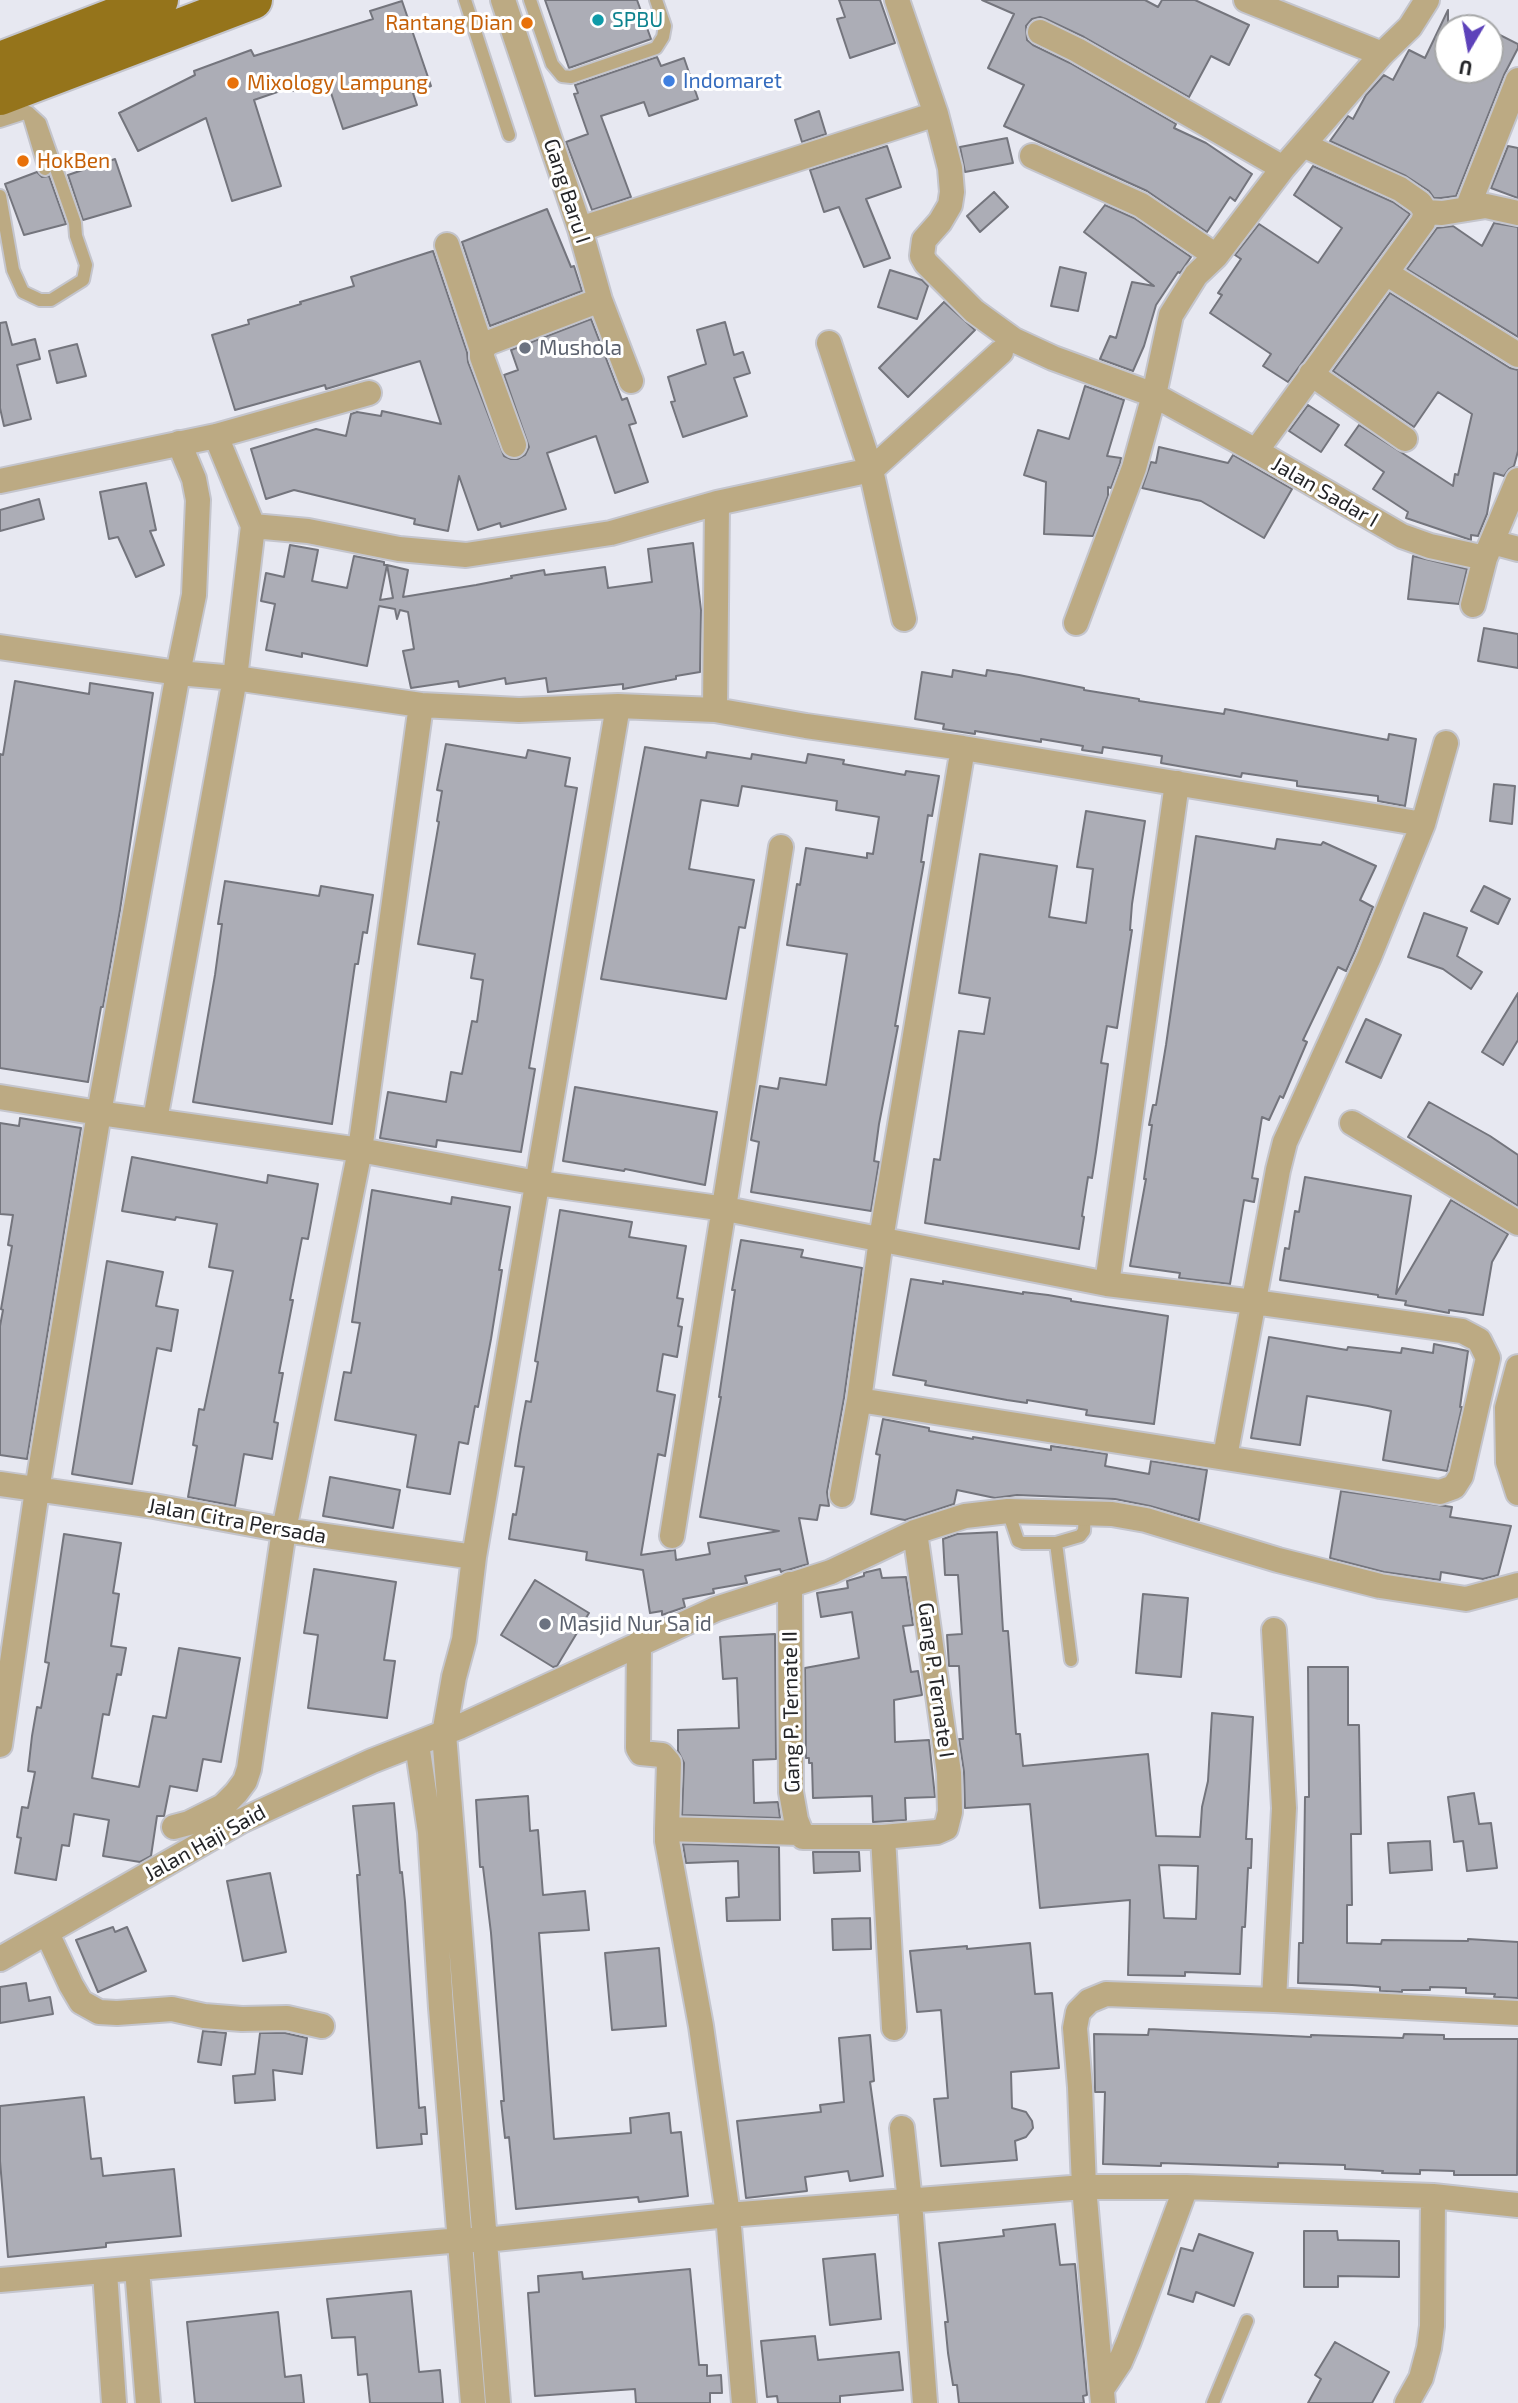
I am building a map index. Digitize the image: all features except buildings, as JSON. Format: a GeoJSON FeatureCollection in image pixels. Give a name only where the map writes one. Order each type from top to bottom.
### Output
{"type":"FeatureCollection","features":[{"type":"Feature","properties":{"kind":"main road"},"geometry":{"type":"LineString","coordinates":[[12,90],[159,0]]}},
{"type":"Feature","properties":{"kind":"main road"},"geometry":{"type":"LineString","coordinates":[[12,90],[213,8],[253,0]]}},
{"type":"Feature","properties":{"kind":"street","name":"Gang Baru I"},"geometry":{"type":"LineString","coordinates":[[503,0],[580,229],[600,300],[631,381]]}},
{"type":"Feature","properties":{"kind":"street"},"geometry":{"type":"LineString","coordinates":[[897,0],[936,114],[950,168],[950,205],[940,222],[924,240],[922,256],[926,263],[974,311],[1014,340],[1053,358],[1154,396],[1256,451]]}},
{"type":"Feature","properties":{"kind":"street"},"geometry":{"type":"LineString","coordinates":[[1246,0],[1382,54]]}},
{"type":"Feature","properties":{"kind":"street"},"geometry":{"type":"LineString","coordinates":[[1076,623],[1134,467],[1154,396],[1171,316],[1196,275],[1216,256],[1283,168],[1382,54],[1410,27],[1427,0]]}},
{"type":"Feature","properties":{"kind":"street"},"geometry":{"type":"LineString","coordinates":[[1041,32],[1283,168]]}},
{"type":"Feature","properties":{"kind":"street"},"geometry":{"type":"LineString","coordinates":[[1467,209],[1518,80]]}},
{"type":"Feature","properties":{"kind":"street"},"geometry":{"type":"LineString","coordinates":[[580,229],[936,114]]}},
{"type":"Feature","properties":{"kind":"street"},"geometry":{"type":"LineString","coordinates":[[1303,145],[1400,189],[1420,203],[1426,212],[1442,213],[1486,206],[1518,213]]}},
{"type":"Feature","properties":{"kind":"street"},"geometry":{"type":"LineString","coordinates":[[1032,156],[1141,205],[1216,256]]}},
{"type":"Feature","properties":{"kind":"street","name":"Jalan Sadar I"},"geometry":{"type":"LineString","coordinates":[[1426,212],[1423,222],[1256,451],[1402,536],[1430,546],[1488,550],[1518,548]]}},
{"type":"Feature","properties":{"kind":"street"},"geometry":{"type":"LineString","coordinates":[[447,245],[482,350],[482,358],[513,445]]}},
{"type":"Feature","properties":{"kind":"street"},"geometry":{"type":"LineString","coordinates":[[1386,273],[1518,355]]}},
{"type":"Feature","properties":{"kind":"street"},"geometry":{"type":"LineString","coordinates":[[482,350],[488,343],[600,300]]}},
{"type":"Feature","properties":{"kind":"street"},"geometry":{"type":"LineString","coordinates":[[829,343],[871,470],[904,620]]}},
{"type":"Feature","properties":{"kind":"street"},"geometry":{"type":"LineString","coordinates":[[253,526],[307,531],[399,549],[466,555],[611,533],[717,503],[871,470],[1001,352]]}},
{"type":"Feature","properties":{"kind":"street"},"geometry":{"type":"LineString","coordinates":[[1311,374],[1405,439]]}},
{"type":"Feature","properties":{"kind":"street"},"geometry":{"type":"LineString","coordinates":[[0,481],[216,436],[369,393]]}},
{"type":"Feature","properties":{"kind":"street"},"geometry":{"type":"LineString","coordinates":[[149,1120],[235,678],[253,526],[216,436]]}},
{"type":"Feature","properties":{"kind":"street"},"geometry":{"type":"LineString","coordinates":[[0,1745],[5,1682],[37,1490],[105,1114],[178,673],[194,595],[198,500],[194,479],[179,443]]}},
{"type":"Feature","properties":{"kind":"street"},"geometry":{"type":"LineString","coordinates":[[1473,605],[1488,550],[1518,480]]}},
{"type":"Feature","properties":{"kind":"street"},"geometry":{"type":"LineString","coordinates":[[715,710],[717,503]]}},
{"type":"Feature","properties":{"kind":"street"},"geometry":{"type":"LineString","coordinates":[[0,647],[421,705],[519,710],[618,706],[715,710],[1423,824]]}},
{"type":"Feature","properties":{"kind":"street"},"geometry":{"type":"LineString","coordinates":[[174,1827],[189,1823],[223,1806],[245,1781],[248,1769],[284,1530],[360,1150],[421,705]]}},
{"type":"Feature","properties":{"kind":"street"},"geometry":{"type":"LineString","coordinates":[[473,2403],[473,2240],[452,1730],[454,1677],[464,1640],[474,1557],[618,706]]}},
{"type":"Feature","properties":{"kind":"street"},"geometry":{"type":"LineString","coordinates":[[1225,1457],[1285,1142],[1369,957],[1423,824],[1446,743]]}},
{"type":"Feature","properties":{"kind":"street"},"geometry":{"type":"LineString","coordinates":[[842,1494],[859,1400],[881,1239],[964,748]]}},
{"type":"Feature","properties":{"kind":"street"},"geometry":{"type":"LineString","coordinates":[[1107,1284],[1177,783]]}},
{"type":"Feature","properties":{"kind":"street"},"geometry":{"type":"LineString","coordinates":[[672,1536],[726,1209],[781,847]]}},
{"type":"Feature","properties":{"kind":"street"},"geometry":{"type":"LineString","coordinates":[[0,1097],[360,1150],[537,1183],[726,1209],[1107,1284],[1462,1331],[1479,1340],[1488,1359],[1461,1476],[1454,1487],[1440,1492],[859,1400]]}},
{"type":"Feature","properties":{"kind":"street"},"geometry":{"type":"LineString","coordinates":[[1352,1123],[1518,1223]]}},
{"type":"Feature","properties":{"kind":"street"},"geometry":{"type":"LineString","coordinates":[[1518,1367],[1507,1408],[1508,1462],[1518,1493]]}},
{"type":"Feature","properties":{"kind":"street","name":"Jalan Citra Persada"},"geometry":{"type":"LineString","coordinates":[[0,1484],[154,1506],[284,1530],[474,1557]]}},
{"type":"Feature","properties":{"kind":"street","name":"Jalan Haji Said"},"geometry":{"type":"LineString","coordinates":[[0,1959],[241,1821],[372,1761],[452,1730],[716,1609],[831,1572],[915,1532],[965,1516],[1008,1511],[1112,1514],[1146,1520],[1278,1560],[1380,1586],[1466,1599],[1518,1585]]}},
{"type":"Feature","properties":{"kind":"street","name":"Gang P. Ternate I"},"geometry":{"type":"LineString","coordinates":[[883,1838],[937,1832],[946,1828],[950,1812],[949,1773],[915,1532]]}},
{"type":"Feature","properties":{"kind":"street","name":"Gang P. Ternate II"},"geometry":{"type":"LineString","coordinates":[[790,1584],[791,1792],[801,1835]]}},
{"type":"Feature","properties":{"kind":"street"},"geometry":{"type":"LineString","coordinates":[[1274,1630],[1284,1808],[1275,2000]]}},
{"type":"Feature","properties":{"kind":"street"},"geometry":{"type":"LineString","coordinates":[[639,1643],[638,1748],[641,1753],[662,1755],[669,1763],[667,1841],[701,2026],[728,2215],[744,2403]]}},
{"type":"Feature","properties":{"kind":"street"},"geometry":{"type":"LineString","coordinates":[[417,1744],[430,1832],[441,2008],[498,2403]]}},
{"type":"Feature","properties":{"kind":"street"},"geometry":{"type":"LineString","coordinates":[[667,1829],[883,1838],[894,2028]]}},
{"type":"Feature","properties":{"kind":"street"},"geometry":{"type":"LineString","coordinates":[[47,1933],[81,2002],[99,2012],[172,2009],[204,2016],[242,2019],[287,2018],[322,2026]]}},
{"type":"Feature","properties":{"kind":"street"},"geometry":{"type":"LineString","coordinates":[[1102,2396],[1074,2028],[1078,2012],[1089,2001],[1106,1994],[1518,2013]]}},
{"type":"Feature","properties":{"kind":"street"},"geometry":{"type":"LineString","coordinates":[[902,2128],[925,2403]]}},
{"type":"Feature","properties":{"kind":"street"},"geometry":{"type":"LineString","coordinates":[[0,2280],[473,2240],[728,2215],[1084,2187],[1186,2187],[1433,2196],[1518,2205]]}},
{"type":"Feature","properties":{"kind":"street"},"geometry":{"type":"LineString","coordinates":[[1102,2396],[1129,2341],[1186,2187]]}},
{"type":"Feature","properties":{"kind":"street"},"geometry":{"type":"LineString","coordinates":[[1407,2403],[1420,2378],[1432,2326],[1433,2196]]}},
{"type":"Feature","properties":{"kind":"street"},"geometry":{"type":"LineString","coordinates":[[137,2269],[148,2403]]}},
{"type":"Feature","properties":{"kind":"street"},"geometry":{"type":"LineString","coordinates":[[105,2272],[114,2403]]}},
{"type":"Feature","properties":{"kind":"lane"},"geometry":{"type":"LineString","coordinates":[[465,0],[509,135]]}},
{"type":"Feature","properties":{"kind":"lane"},"geometry":{"type":"LineString","coordinates":[[530,0],[551,64],[562,76],[570,77],[656,48],[663,37],[665,26],[656,0]]}},
{"type":"Feature","properties":{"kind":"lane"},"geometry":{"type":"LineString","coordinates":[[0,121],[12,90]]}},
{"type":"Feature","properties":{"kind":"lane"},"geometry":{"type":"LineString","coordinates":[[12,90],[45,169]]}},
{"type":"Feature","properties":{"kind":"lane"},"geometry":{"type":"LineString","coordinates":[[0,196],[13,270],[23,292],[40,300],[51,300],[83,280],[86,265],[76,236],[75,223],[40,123],[12,90]]}},
{"type":"Feature","properties":{"kind":"lane"},"geometry":{"type":"LineString","coordinates":[[65,224],[76,236]]}},
{"type":"Feature","properties":{"kind":"lane"},"geometry":{"type":"LineString","coordinates":[[1008,1511],[1018,1541],[1023,1543],[1056,1543],[1080,1536],[1084,1531],[1085,1513]]}},
{"type":"Feature","properties":{"kind":"lane"},"geometry":{"type":"LineString","coordinates":[[1056,1543],[1071,1660]]}},
{"type":"Feature","properties":{"kind":"lane"},"geometry":{"type":"LineString","coordinates":[[1213,2403],[1247,2321]]}},
{"type":"Feature","properties":{"kind":"place","name":"SPBU"},"geometry":{"type":"Point","coordinates":[598,20]}},
{"type":"Feature","properties":{"kind":"place","name":"Rantang Dian"},"geometry":{"type":"Point","coordinates":[527,23]}},
{"type":"Feature","properties":{"kind":"place","name":"Indomaret"},"geometry":{"type":"Point","coordinates":[669,81]}},
{"type":"Feature","properties":{"kind":"place","name":"Mixology Lampung"},"geometry":{"type":"Point","coordinates":[233,83]}},
{"type":"Feature","properties":{"kind":"place","name":"HokBen"},"geometry":{"type":"Point","coordinates":[23,161]}},
{"type":"Feature","properties":{"kind":"place","name":"Mushola"},"geometry":{"type":"Point","coordinates":[525,348]}},
{"type":"Feature","properties":{"kind":"place","name":"Masjid Nur Sa id"},"geometry":{"type":"Point","coordinates":[545,1624]}}]}
